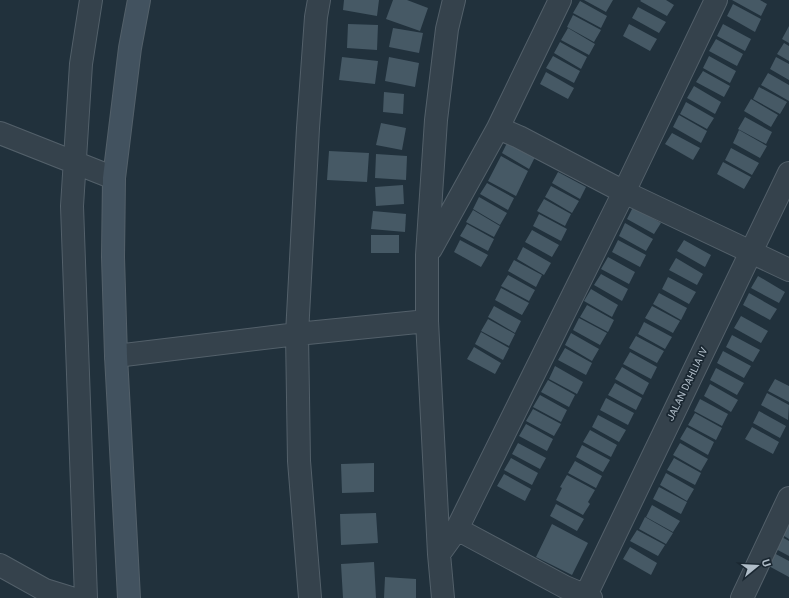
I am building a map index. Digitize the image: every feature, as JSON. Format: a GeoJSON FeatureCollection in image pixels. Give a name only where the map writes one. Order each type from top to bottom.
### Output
{"type":"FeatureCollection","features":[{"type":"Feature","properties":{"kind":"street"},"geometry":{"type":"LineString","coordinates":[[86,598],[72,206],[82,64],[91,0]]}},
{"type":"Feature","properties":{"kind":"street"},"geometry":{"type":"LineString","coordinates":[[129,598],[116,356],[113,257],[114,178],[130,48],[139,0]]}},
{"type":"Feature","properties":{"kind":"street"},"geometry":{"type":"LineString","coordinates":[[310,598],[299,461],[297,334],[308,128],[316,17],[319,0]]}},
{"type":"Feature","properties":{"kind":"street"},"geometry":{"type":"LineString","coordinates":[[443,598],[439,554],[427,321],[427,255],[436,120],[447,29],[454,0]]}},
{"type":"Feature","properties":{"kind":"street"},"geometry":{"type":"LineString","coordinates":[[427,255],[498,128],[560,0]]}},
{"type":"Feature","properties":{"kind":"street"},"geometry":{"type":"LineString","coordinates":[[439,554],[457,529],[624,192],[716,0]]}},
{"type":"Feature","properties":{"kind":"street"},"geometry":{"type":"LineString","coordinates":[[498,128],[519,137],[624,192],[789,270]]}},
{"type":"Feature","properties":{"kind":"street"},"geometry":{"type":"LineString","coordinates":[[0,132],[114,178]]}},
{"type":"Feature","properties":{"kind":"street","name":"JALAN DAHLIA IV"},"geometry":{"type":"LineString","coordinates":[[588,596],[613,537],[789,173]]}},
{"type":"Feature","properties":{"kind":"street"},"geometry":{"type":"LineString","coordinates":[[116,356],[297,334],[427,321]]}},
{"type":"Feature","properties":{"kind":"street"},"geometry":{"type":"LineString","coordinates":[[742,598],[789,498]]}},
{"type":"Feature","properties":{"kind":"street"},"geometry":{"type":"LineString","coordinates":[[457,529],[565,587],[588,596]]}},
{"type":"Feature","properties":{"kind":"street"},"geometry":{"type":"LineString","coordinates":[[0,565],[45,590],[71,598]]}},
{"type":"Feature","properties":{"kind":"building"},"geometry":{"type":"Polygon","coordinates":[[[344,0],[379,0],[377,16],[343,10],[344,0]]]}},
{"type":"Feature","properties":{"kind":"building"},"geometry":{"type":"Polygon","coordinates":[[[393,0],[407,0],[428,8],[420,31],[386,19],[393,0]]]}},
{"type":"Feature","properties":{"kind":"building"},"geometry":{"type":"Polygon","coordinates":[[[584,0],[613,0],[606,12],[584,0]]]}},
{"type":"Feature","properties":{"kind":"building"},"geometry":{"type":"Polygon","coordinates":[[[666,0],[674,5],[667,16],[640,1],[666,0]]]}},
{"type":"Feature","properties":{"kind":"building"},"geometry":{"type":"Polygon","coordinates":[[[732,0],[760,0],[767,4],[761,16],[732,0]]]}},
{"type":"Feature","properties":{"kind":"building"},"geometry":{"type":"Polygon","coordinates":[[[580,1],[607,16],[601,28],[573,13],[580,1]]]}},
{"type":"Feature","properties":{"kind":"building"},"geometry":{"type":"Polygon","coordinates":[[[733,4],[761,19],[755,32],[727,16],[733,4]]]}},
{"type":"Feature","properties":{"kind":"building"},"geometry":{"type":"Polygon","coordinates":[[[638,7],[666,22],[659,33],[632,18],[638,7]]]}},
{"type":"Feature","properties":{"kind":"building"},"geometry":{"type":"Polygon","coordinates":[[[573,15],[601,30],[594,42],[567,27],[573,15]]]}},
{"type":"Feature","properties":{"kind":"building"},"geometry":{"type":"Polygon","coordinates":[[[348,24],[378,25],[377,50],[347,48],[348,24]]]}},
{"type":"Feature","properties":{"kind":"building"},"geometry":{"type":"Polygon","coordinates":[[[629,24],[657,39],[650,51],[623,36],[629,24]]]}},
{"type":"Feature","properties":{"kind":"building"},"geometry":{"type":"Polygon","coordinates":[[[723,24],[751,39],[745,51],[717,36],[723,24]]]}},
{"type":"Feature","properties":{"kind":"building"},"geometry":{"type":"Polygon","coordinates":[[[789,26],[789,43],[782,39],[789,26]]]}},
{"type":"Feature","properties":{"kind":"building"},"geometry":{"type":"Polygon","coordinates":[[[393,28],[423,33],[419,53],[389,47],[393,28]]]}},
{"type":"Feature","properties":{"kind":"building"},"geometry":{"type":"Polygon","coordinates":[[[568,28],[595,44],[589,55],[561,40],[568,28]]]}},
{"type":"Feature","properties":{"kind":"building"},"geometry":{"type":"Polygon","coordinates":[[[716,39],[743,54],[737,66],[709,51],[716,39]]]}},
{"type":"Feature","properties":{"kind":"building"},"geometry":{"type":"Polygon","coordinates":[[[560,42],[587,57],[581,69],[554,53],[560,42]]]}},
{"type":"Feature","properties":{"kind":"building"},"geometry":{"type":"Polygon","coordinates":[[[784,43],[789,46],[789,61],[777,54],[784,43]]]}},
{"type":"Feature","properties":{"kind":"building"},"geometry":{"type":"Polygon","coordinates":[[[553,56],[580,71],[574,83],[546,68],[553,56]]]}},
{"type":"Feature","properties":{"kind":"building"},"geometry":{"type":"Polygon","coordinates":[[[709,56],[736,71],[730,83],[703,68],[709,56]]]}},
{"type":"Feature","properties":{"kind":"building"},"geometry":{"type":"Polygon","coordinates":[[[342,57],[378,61],[375,84],[339,80],[342,57]]]}},
{"type":"Feature","properties":{"kind":"building"},"geometry":{"type":"Polygon","coordinates":[[[389,57],[419,63],[415,87],[385,81],[389,57]]]}},
{"type":"Feature","properties":{"kind":"building"},"geometry":{"type":"Polygon","coordinates":[[[776,57],[789,64],[789,80],[770,69],[776,57]]]}},
{"type":"Feature","properties":{"kind":"building"},"geometry":{"type":"Polygon","coordinates":[[[703,71],[730,86],[724,97],[696,82],[703,71]]]}},
{"type":"Feature","properties":{"kind":"building"},"geometry":{"type":"Polygon","coordinates":[[[546,72],[574,88],[568,99],[540,84],[546,72]]]}},
{"type":"Feature","properties":{"kind":"building"},"geometry":{"type":"Polygon","coordinates":[[[768,73],[789,85],[789,101],[761,85],[768,73]]]}},
{"type":"Feature","properties":{"kind":"building"},"geometry":{"type":"Polygon","coordinates":[[[694,86],[721,102],[715,114],[687,98],[694,86]]]}},
{"type":"Feature","properties":{"kind":"building"},"geometry":{"type":"Polygon","coordinates":[[[759,87],[787,102],[780,114],[753,99],[759,87]]]}},
{"type":"Feature","properties":{"kind":"building"},"geometry":{"type":"Polygon","coordinates":[[[384,92],[404,94],[403,114],[383,112],[384,92]]]}},
{"type":"Feature","properties":{"kind":"building"},"geometry":{"type":"Polygon","coordinates":[[[751,99],[778,115],[771,127],[744,111],[751,99]]]}},
{"type":"Feature","properties":{"kind":"building"},"geometry":{"type":"Polygon","coordinates":[[[686,102],[714,118],[707,129],[680,114],[686,102]]]}},
{"type":"Feature","properties":{"kind":"building"},"geometry":{"type":"Polygon","coordinates":[[[679,115],[707,131],[701,143],[673,127],[679,115]]]}},
{"type":"Feature","properties":{"kind":"building"},"geometry":{"type":"Polygon","coordinates":[[[745,117],[772,132],[766,144],[738,129],[745,117]]]}},
{"type":"Feature","properties":{"kind":"building"},"geometry":{"type":"Polygon","coordinates":[[[381,123],[406,128],[402,150],[376,145],[381,123]]]}},
{"type":"Feature","properties":{"kind":"building"},"geometry":{"type":"Polygon","coordinates":[[[739,130],[767,146],[760,158],[733,143],[739,130]]]}},
{"type":"Feature","properties":{"kind":"building"},"geometry":{"type":"Polygon","coordinates":[[[672,133],[700,148],[693,160],[665,144],[672,133]]]}},
{"type":"Feature","properties":{"kind":"building"},"geometry":{"type":"Polygon","coordinates":[[[508,141],[535,157],[529,169],[502,153],[508,141]]]}},
{"type":"Feature","properties":{"kind":"building"},"geometry":{"type":"Polygon","coordinates":[[[731,148],[759,163],[752,175],[725,160],[731,148]]]}},
{"type":"Feature","properties":{"kind":"building"},"geometry":{"type":"Polygon","coordinates":[[[329,151],[369,153],[367,182],[327,180],[329,151]]]}},
{"type":"Feature","properties":{"kind":"building"},"geometry":{"type":"Polygon","coordinates":[[[376,154],[407,156],[406,180],[375,178],[376,154]]]}},
{"type":"Feature","properties":{"kind":"building"},"geometry":{"type":"Polygon","coordinates":[[[501,156],[528,171],[516,196],[488,181],[501,156]]]}},
{"type":"Feature","properties":{"kind":"building"},"geometry":{"type":"Polygon","coordinates":[[[723,162],[751,177],[744,189],[717,174],[723,162]]]}},
{"type":"Feature","properties":{"kind":"building"},"geometry":{"type":"Polygon","coordinates":[[[558,172],[586,187],[580,199],[552,183],[558,172]]]}},
{"type":"Feature","properties":{"kind":"building"},"geometry":{"type":"Polygon","coordinates":[[[487,183],[514,198],[508,210],[480,194],[487,183]]]}},
{"type":"Feature","properties":{"kind":"building"},"geometry":{"type":"Polygon","coordinates":[[[403,185],[404,204],[376,206],[375,187],[403,185]]]}},
{"type":"Feature","properties":{"kind":"building"},"geometry":{"type":"Polygon","coordinates":[[[551,186],[579,201],[572,213],[545,197],[551,186]]]}},
{"type":"Feature","properties":{"kind":"building"},"geometry":{"type":"Polygon","coordinates":[[[479,197],[507,213],[500,225],[473,209],[479,197]]]}},
{"type":"Feature","properties":{"kind":"building"},"geometry":{"type":"Polygon","coordinates":[[[544,199],[571,214],[565,226],[537,211],[544,199]]]}},
{"type":"Feature","properties":{"kind":"building"},"geometry":{"type":"Polygon","coordinates":[[[633,207],[661,223],[654,234],[627,219],[633,207]]]}},
{"type":"Feature","properties":{"kind":"building"},"geometry":{"type":"Polygon","coordinates":[[[473,210],[500,226],[494,237],[466,222],[473,210]]]}},
{"type":"Feature","properties":{"kind":"building"},"geometry":{"type":"Polygon","coordinates":[[[373,211],[406,214],[405,232],[371,229],[373,211]]]}},
{"type":"Feature","properties":{"kind":"building"},"geometry":{"type":"Polygon","coordinates":[[[539,214],[567,229],[561,241],[533,226],[539,214]]]}},
{"type":"Feature","properties":{"kind":"building"},"geometry":{"type":"Polygon","coordinates":[[[625,223],[653,239],[646,251],[619,236],[625,223]]]}},
{"type":"Feature","properties":{"kind":"building"},"geometry":{"type":"Polygon","coordinates":[[[467,224],[494,239],[488,251],[460,236],[467,224]]]}},
{"type":"Feature","properties":{"kind":"building"},"geometry":{"type":"Polygon","coordinates":[[[532,230],[559,245],[552,257],[525,242],[532,230]]]}},
{"type":"Feature","properties":{"kind":"building"},"geometry":{"type":"Polygon","coordinates":[[[371,235],[399,235],[399,253],[371,253],[371,235]]]}},
{"type":"Feature","properties":{"kind":"building"},"geometry":{"type":"Polygon","coordinates":[[[460,240],[488,255],[481,267],[454,252],[460,240]]]}},
{"type":"Feature","properties":{"kind":"building"},"geometry":{"type":"Polygon","coordinates":[[[618,240],[646,255],[640,267],[612,252],[618,240]]]}},
{"type":"Feature","properties":{"kind":"building"},"geometry":{"type":"Polygon","coordinates":[[[684,240],[711,255],[705,267],[677,251],[684,240]]]}},
{"type":"Feature","properties":{"kind":"building"},"geometry":{"type":"Polygon","coordinates":[[[523,247],[551,263],[544,275],[517,259],[523,247]]]}},
{"type":"Feature","properties":{"kind":"building"},"geometry":{"type":"Polygon","coordinates":[[[608,257],[635,272],[629,284],[601,269],[608,257]]]}},
{"type":"Feature","properties":{"kind":"building"},"geometry":{"type":"Polygon","coordinates":[[[676,258],[703,274],[697,285],[669,270],[676,258]]]}},
{"type":"Feature","properties":{"kind":"building"},"geometry":{"type":"Polygon","coordinates":[[[514,260],[542,275],[536,287],[508,271],[514,260]]]}},
{"type":"Feature","properties":{"kind":"building"},"geometry":{"type":"Polygon","coordinates":[[[601,274],[628,289],[622,301],[594,285],[601,274]]]}},
{"type":"Feature","properties":{"kind":"building"},"geometry":{"type":"Polygon","coordinates":[[[508,275],[535,290],[529,301],[501,286],[508,275]]]}},
{"type":"Feature","properties":{"kind":"building"},"geometry":{"type":"Polygon","coordinates":[[[758,276],[785,292],[779,303],[751,288],[758,276]]]}},
{"type":"Feature","properties":{"kind":"building"},"geometry":{"type":"Polygon","coordinates":[[[668,277],[696,292],[689,304],[662,289],[668,277]]]}},
{"type":"Feature","properties":{"kind":"building"},"geometry":{"type":"Polygon","coordinates":[[[501,288],[529,303],[522,315],[495,300],[501,288]]]}},
{"type":"Feature","properties":{"kind":"building"},"geometry":{"type":"Polygon","coordinates":[[[591,289],[618,305],[612,317],[584,301],[591,289]]]}},
{"type":"Feature","properties":{"kind":"building"},"geometry":{"type":"Polygon","coordinates":[[[659,293],[687,308],[681,320],[653,304],[659,293]]]}},
{"type":"Feature","properties":{"kind":"building"},"geometry":{"type":"Polygon","coordinates":[[[749,293],[777,309],[770,320],[743,305],[749,293]]]}},
{"type":"Feature","properties":{"kind":"building"},"geometry":{"type":"Polygon","coordinates":[[[587,305],[614,320],[608,332],[580,317],[587,305]]]}},
{"type":"Feature","properties":{"kind":"building"},"geometry":{"type":"Polygon","coordinates":[[[494,306],[521,321],[515,333],[488,317],[494,306]]]}},
{"type":"Feature","properties":{"kind":"building"},"geometry":{"type":"Polygon","coordinates":[[[652,306],[680,321],[673,333],[645,318],[652,306]]]}},
{"type":"Feature","properties":{"kind":"building"},"geometry":{"type":"Polygon","coordinates":[[[741,316],[768,331],[761,343],[734,328],[741,316]]]}},
{"type":"Feature","properties":{"kind":"building"},"geometry":{"type":"Polygon","coordinates":[[[579,318],[607,333],[600,345],[573,330],[579,318]]]}},
{"type":"Feature","properties":{"kind":"building"},"geometry":{"type":"Polygon","coordinates":[[[488,319],[515,334],[509,346],[481,331],[488,319]]]}},
{"type":"Feature","properties":{"kind":"building"},"geometry":{"type":"Polygon","coordinates":[[[644,322],[672,337],[665,349],[638,334],[644,322]]]}},
{"type":"Feature","properties":{"kind":"building"},"geometry":{"type":"Polygon","coordinates":[[[481,332],[509,348],[503,360],[475,344],[481,332]]]}},
{"type":"Feature","properties":{"kind":"building"},"geometry":{"type":"Polygon","coordinates":[[[571,333],[599,349],[592,361],[565,345],[571,333]]]}},
{"type":"Feature","properties":{"kind":"building"},"geometry":{"type":"Polygon","coordinates":[[[732,335],[760,350],[753,362],[726,347],[732,335]]]}},
{"type":"Feature","properties":{"kind":"building"},"geometry":{"type":"Polygon","coordinates":[[[636,336],[664,351],[657,363],[629,348],[636,336]]]}},
{"type":"Feature","properties":{"kind":"building"},"geometry":{"type":"Polygon","coordinates":[[[474,347],[501,363],[495,374],[467,359],[474,347]]]}},
{"type":"Feature","properties":{"kind":"building"},"geometry":{"type":"Polygon","coordinates":[[[565,348],[592,363],[586,375],[558,360],[565,348]]]}},
{"type":"Feature","properties":{"kind":"building"},"geometry":{"type":"Polygon","coordinates":[[[723,351],[751,366],[744,378],[717,363],[723,351]]]}},
{"type":"Feature","properties":{"kind":"building"},"geometry":{"type":"Polygon","coordinates":[[[630,352],[657,367],[651,379],[623,364],[630,352]]]}},
{"type":"Feature","properties":{"kind":"building"},"geometry":{"type":"Polygon","coordinates":[[[555,366],[583,382],[577,394],[549,379],[555,366]]]}},
{"type":"Feature","properties":{"kind":"building"},"geometry":{"type":"Polygon","coordinates":[[[622,367],[649,383],[643,395],[615,379],[622,367]]]}},
{"type":"Feature","properties":{"kind":"building"},"geometry":{"type":"Polygon","coordinates":[[[716,368],[744,383],[737,395],[710,380],[716,368]]]}},
{"type":"Feature","properties":{"kind":"building"},"geometry":{"type":"Polygon","coordinates":[[[775,379],[789,386],[789,402],[768,391],[775,379]]]}},
{"type":"Feature","properties":{"kind":"building"},"geometry":{"type":"Polygon","coordinates":[[[548,380],[575,395],[569,407],[541,392],[548,380]]]}},
{"type":"Feature","properties":{"kind":"building"},"geometry":{"type":"Polygon","coordinates":[[[615,383],[642,398],[636,410],[608,395],[615,383]]]}},
{"type":"Feature","properties":{"kind":"building"},"geometry":{"type":"Polygon","coordinates":[[[710,384],[738,400],[731,412],[704,396],[710,384]]]}},
{"type":"Feature","properties":{"kind":"building"},"geometry":{"type":"Polygon","coordinates":[[[767,393],[789,405],[788,420],[761,405],[767,393]]]}},
{"type":"Feature","properties":{"kind":"building"},"geometry":{"type":"Polygon","coordinates":[[[540,395],[567,410],[561,422],[533,407],[540,395]]]}},
{"type":"Feature","properties":{"kind":"building"},"geometry":{"type":"Polygon","coordinates":[[[606,398],[634,413],[628,425],[600,410],[606,398]]]}},
{"type":"Feature","properties":{"kind":"building"},"geometry":{"type":"Polygon","coordinates":[[[700,399],[728,414],[722,426],[694,411],[700,399]]]}},
{"type":"Feature","properties":{"kind":"building"},"geometry":{"type":"Polygon","coordinates":[[[533,409],[561,424],[554,436],[526,421],[533,409]]]}},
{"type":"Feature","properties":{"kind":"building"},"geometry":{"type":"Polygon","coordinates":[[[759,411],[786,426],[780,438],[753,423],[759,411]]]}},
{"type":"Feature","properties":{"kind":"building"},"geometry":{"type":"Polygon","coordinates":[[[695,413],[722,428],[716,440],[688,425],[695,413]]]}},
{"type":"Feature","properties":{"kind":"building"},"geometry":{"type":"Polygon","coordinates":[[[598,415],[626,430],[619,442],[592,427],[598,415]]]}},
{"type":"Feature","properties":{"kind":"building"},"geometry":{"type":"Polygon","coordinates":[[[526,424],[553,439],[547,451],[519,436],[526,424]]]}},
{"type":"Feature","properties":{"kind":"building"},"geometry":{"type":"Polygon","coordinates":[[[687,427],[714,442],[708,455],[680,439],[687,427]]]}},
{"type":"Feature","properties":{"kind":"building"},"geometry":{"type":"Polygon","coordinates":[[[752,427],[779,442],[773,454],[745,439],[752,427]]]}},
{"type":"Feature","properties":{"kind":"building"},"geometry":{"type":"Polygon","coordinates":[[[590,430],[617,445],[611,457],[583,442],[590,430]]]}},
{"type":"Feature","properties":{"kind":"building"},"geometry":{"type":"Polygon","coordinates":[[[518,443],[546,458],[540,469],[512,454],[518,443]]]}},
{"type":"Feature","properties":{"kind":"building"},"geometry":{"type":"Polygon","coordinates":[[[680,443],[708,459],[701,471],[673,455],[680,443]]]}},
{"type":"Feature","properties":{"kind":"building"},"geometry":{"type":"Polygon","coordinates":[[[582,445],[610,460],[603,472],[576,457],[582,445]]]}},
{"type":"Feature","properties":{"kind":"building"},"geometry":{"type":"Polygon","coordinates":[[[511,458],[538,473],[532,485],[504,470],[511,458]]]}},
{"type":"Feature","properties":{"kind":"building"},"geometry":{"type":"Polygon","coordinates":[[[674,458],[701,473],[695,485],[667,470],[674,458]]]}},
{"type":"Feature","properties":{"kind":"building"},"geometry":{"type":"Polygon","coordinates":[[[575,461],[602,476],[596,488],[568,473],[575,461]]]}},
{"type":"Feature","properties":{"kind":"building"},"geometry":{"type":"Polygon","coordinates":[[[374,463],[374,492],[342,493],[341,464],[374,463]]]}},
{"type":"Feature","properties":{"kind":"building"},"geometry":{"type":"Polygon","coordinates":[[[666,473],[694,489],[687,501],[660,485],[666,473]]]}},
{"type":"Feature","properties":{"kind":"building"},"geometry":{"type":"Polygon","coordinates":[[[504,474],[531,489],[525,501],[497,486],[504,474]]]}},
{"type":"Feature","properties":{"kind":"building"},"geometry":{"type":"Polygon","coordinates":[[[567,475],[595,490],[588,502],[590,504],[583,515],[556,500],[562,488],[560,487],[567,475]]]}},
{"type":"Feature","properties":{"kind":"building"},"geometry":{"type":"Polygon","coordinates":[[[659,487],[687,502],[681,514],[653,499],[659,487]]]}},
{"type":"Feature","properties":{"kind":"building"},"geometry":{"type":"Polygon","coordinates":[[[556,504],[584,519],[577,531],[550,516],[556,504]]]}},
{"type":"Feature","properties":{"kind":"building"},"geometry":{"type":"Polygon","coordinates":[[[652,505],[680,521],[673,532],[646,517],[652,505]]]}},
{"type":"Feature","properties":{"kind":"building"},"geometry":{"type":"Polygon","coordinates":[[[376,513],[378,543],[341,545],[340,514],[376,513]]]}},
{"type":"Feature","properties":{"kind":"building"},"geometry":{"type":"Polygon","coordinates":[[[645,517],[673,533],[666,544],[639,529],[645,517]]]}},
{"type":"Feature","properties":{"kind":"building"},"geometry":{"type":"Polygon","coordinates":[[[789,523],[789,539],[781,534],[789,523]]]}},
{"type":"Feature","properties":{"kind":"building"},"geometry":{"type":"Polygon","coordinates":[[[552,524],[588,543],[572,575],[536,557],[552,524]]]}},
{"type":"Feature","properties":{"kind":"building"},"geometry":{"type":"Polygon","coordinates":[[[637,530],[665,545],[658,556],[630,541],[637,530]]]}},
{"type":"Feature","properties":{"kind":"building"},"geometry":{"type":"Polygon","coordinates":[[[780,536],[789,541],[789,556],[774,548],[780,536]]]}},
{"type":"Feature","properties":{"kind":"building"},"geometry":{"type":"Polygon","coordinates":[[[630,547],[657,563],[651,575],[623,559],[630,547]]]}},
{"type":"Feature","properties":{"kind":"building"},"geometry":{"type":"Polygon","coordinates":[[[772,552],[789,561],[789,577],[765,564],[772,552]]]}},
{"type":"Feature","properties":{"kind":"building"},"geometry":{"type":"Polygon","coordinates":[[[374,562],[376,598],[343,598],[341,564],[374,562]]]}},
{"type":"Feature","properties":{"kind":"building"},"geometry":{"type":"Polygon","coordinates":[[[385,577],[416,579],[416,598],[384,598],[385,577]]]}}]}
